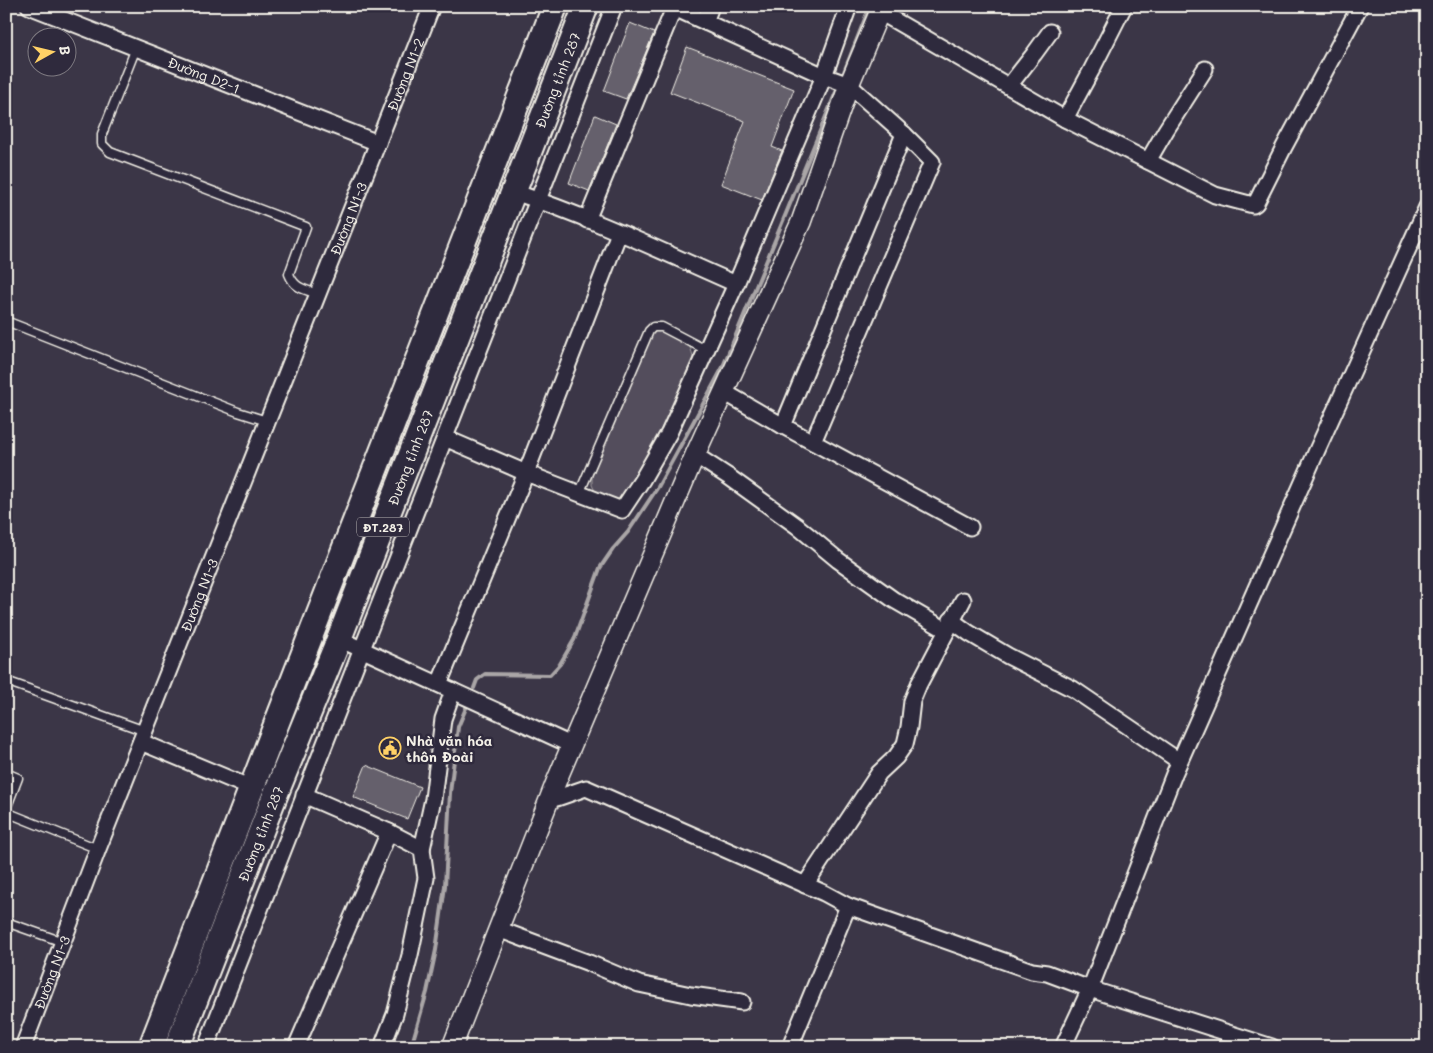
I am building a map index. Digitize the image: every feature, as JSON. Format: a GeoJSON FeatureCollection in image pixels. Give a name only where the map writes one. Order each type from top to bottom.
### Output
{"type":"FeatureCollection","features":[{"type":"Feature","properties":{"kind":"main road","name":"Đường tỉnh 287"},"geometry":{"type":"LineString","coordinates":[[151,1047],[555,6]]}},
{"type":"Feature","properties":{"kind":"main road","name":"Đường tỉnh 287"},"geometry":{"type":"LineString","coordinates":[[177,1047],[267,816],[339,639],[586,6]]}},
{"type":"Feature","properties":{"kind":"street","name":"Đường D2-1"},"geometry":{"type":"LineString","coordinates":[[29,6],[378,143]]}},
{"type":"Feature","properties":{"kind":"street","name":"Đường N1-2"},"geometry":{"type":"LineString","coordinates":[[378,143],[432,6]]}},
{"type":"Feature","properties":{"kind":"street"},"geometry":{"type":"LineString","coordinates":[[206,1047],[614,6]]}},
{"type":"Feature","properties":{"kind":"street"},"geometry":{"type":"LineString","coordinates":[[705,22],[711,6]]}},
{"type":"Feature","properties":{"kind":"street"},"geometry":{"type":"LineString","coordinates":[[446,438],[526,473],[622,510],[642,480],[669,432],[736,284],[824,76],[849,6]]}},
{"type":"Feature","properties":{"kind":"street"},"geometry":{"type":"LineString","coordinates":[[1065,119],[1124,6]]}},
{"type":"Feature","properties":{"kind":"street"},"geometry":{"type":"LineString","coordinates":[[452,1047],[571,745],[695,455],[801,222],[849,86],[881,9],[1065,119],[1214,195],[1253,205],[1256,204],[1284,147],[1360,6]]}},
{"type":"Feature","properties":{"kind":"street"},"geometry":{"type":"LineString","coordinates":[[588,220],[672,7],[849,86],[904,134],[932,162],[814,442]]}},
{"type":"Feature","properties":{"kind":"street"},"geometry":{"type":"LineString","coordinates":[[1009,86],[1050,32]]}},
{"type":"Feature","properties":{"kind":"street"},"geometry":{"type":"LineString","coordinates":[[1148,161],[1205,69]]}},
{"type":"Feature","properties":{"kind":"street"},"geometry":{"type":"LineString","coordinates":[[783,426],[904,134]]}},
{"type":"Feature","properties":{"kind":"street","name":"Đường N1-3"},"geometry":{"type":"LineString","coordinates":[[23,1047],[98,849],[378,143]]}},
{"type":"Feature","properties":{"kind":"street"},"geometry":{"type":"LineString","coordinates":[[514,192],[588,220],[736,284]]}},
{"type":"Feature","properties":{"kind":"street"},"geometry":{"type":"LineString","coordinates":[[1063,1047],[1090,989],[1179,761],[1427,207]]}},
{"type":"Feature","properties":{"kind":"street"},"geometry":{"type":"LineString","coordinates":[[439,684],[526,473],[619,233]]}},
{"type":"Feature","properties":{"kind":"street"},"geometry":{"type":"LineString","coordinates":[[724,392],[970,527]]}},
{"type":"Feature","properties":{"kind":"street"},"geometry":{"type":"LineString","coordinates":[[695,455],[752,493],[838,560],[894,600],[969,633],[1008,656],[1073,689],[1179,761]]}},
{"type":"Feature","properties":{"kind":"street"},"geometry":{"type":"LineString","coordinates":[[805,885],[879,773],[896,757],[905,744],[912,701],[963,600]]}},
{"type":"Feature","properties":{"kind":"street"},"geometry":{"type":"LineString","coordinates":[[339,639],[571,745]]}},
{"type":"Feature","properties":{"kind":"street"},"geometry":{"type":"LineString","coordinates":[[382,1047],[395,1014],[410,955],[426,878],[422,849],[434,799],[443,719],[453,691]]}},
{"type":"Feature","properties":{"kind":"street"},"geometry":{"type":"LineString","coordinates":[[143,737],[251,788]]}},
{"type":"Feature","properties":{"kind":"street"},"geometry":{"type":"LineString","coordinates":[[550,796],[557,798],[586,788],[824,893],[848,906],[1032,971],[1047,973],[1090,989],[1272,1047]]}},
{"type":"Feature","properties":{"kind":"street"},"geometry":{"type":"LineString","coordinates":[[304,795],[389,832],[422,849]]}},
{"type":"Feature","properties":{"kind":"street"},"geometry":{"type":"LineString","coordinates":[[296,1047],[389,832]]}},
{"type":"Feature","properties":{"kind":"street"},"geometry":{"type":"LineString","coordinates":[[790,1047],[848,906]]}},
{"type":"Feature","properties":{"kind":"street"},"geometry":{"type":"LineString","coordinates":[[498,929],[639,984],[691,995],[742,1002]]}},
{"type":"Feature","properties":{"kind":"lane"},"geometry":{"type":"LineString","coordinates":[[136,48],[102,134],[102,144],[110,152],[306,227],[289,274],[292,282],[298,287],[318,294]]}},
{"type":"Feature","properties":{"kind":"lane"},"geometry":{"type":"LineString","coordinates":[[6,321],[238,412],[267,421]]}},
{"type":"Feature","properties":{"kind":"lane"},"geometry":{"type":"LineString","coordinates":[[579,494],[649,331],[653,327],[662,327],[706,350]]}},
{"type":"Feature","properties":{"kind":"lane"},"geometry":{"type":"LineString","coordinates":[[6,682],[143,737]]}},
{"type":"Feature","properties":{"kind":"lane"},"geometry":{"type":"LineString","coordinates":[[6,773],[18,778],[6,810],[98,849]]}},
{"type":"Feature","properties":{"kind":"lane"},"geometry":{"type":"LineString","coordinates":[[6,922],[63,942]]}},
{"type":"Feature","properties":{"kind":"shaded area"},"geometry":{"type":"Polygon","coordinates":[[[657,328],[677,336],[687,344],[693,356],[693,365],[650,451],[622,499],[614,500],[595,491],[592,485],[592,476],[646,336],[657,328]]]}},
{"type":"Feature","properties":{"kind":"building"},"geometry":{"type":"Polygon","coordinates":[[[630,23],[654,33],[626,99],[604,91],[630,23]]]}},
{"type":"Feature","properties":{"kind":"building"},"geometry":{"type":"Polygon","coordinates":[[[687,47],[794,89],[772,147],[782,151],[762,200],[721,184],[745,121],[670,92],[687,47]]]}},
{"type":"Feature","properties":{"kind":"building"},"geometry":{"type":"Polygon","coordinates":[[[595,115],[616,124],[589,191],[569,183],[595,115]]]}},
{"type":"Feature","properties":{"kind":"building"},"geometry":{"type":"Polygon","coordinates":[[[366,765],[420,787],[407,819],[353,797],[366,765]]]}},
{"type":"Feature","properties":{"kind":"waterway"},"geometry":{"type":"LineString","coordinates":[[844,72],[870,6]]}},
{"type":"Feature","properties":{"kind":"waterway"},"geometry":{"type":"LineString","coordinates":[[474,688],[477,680],[485,674],[550,675],[560,664],[574,640],[600,568],[628,532],[658,487],[722,369],[836,92]]}},
{"type":"Feature","properties":{"kind":"waterway"},"geometry":{"type":"LineString","coordinates":[[411,1047],[427,992],[436,950],[445,886],[450,793],[458,727],[466,708]]}},
{"type":"Feature","properties":{"kind":"place","name":"Nhà văn hóa thôn Đoài"},"geometry":{"type":"Point","coordinates":[390,748]}}]}
